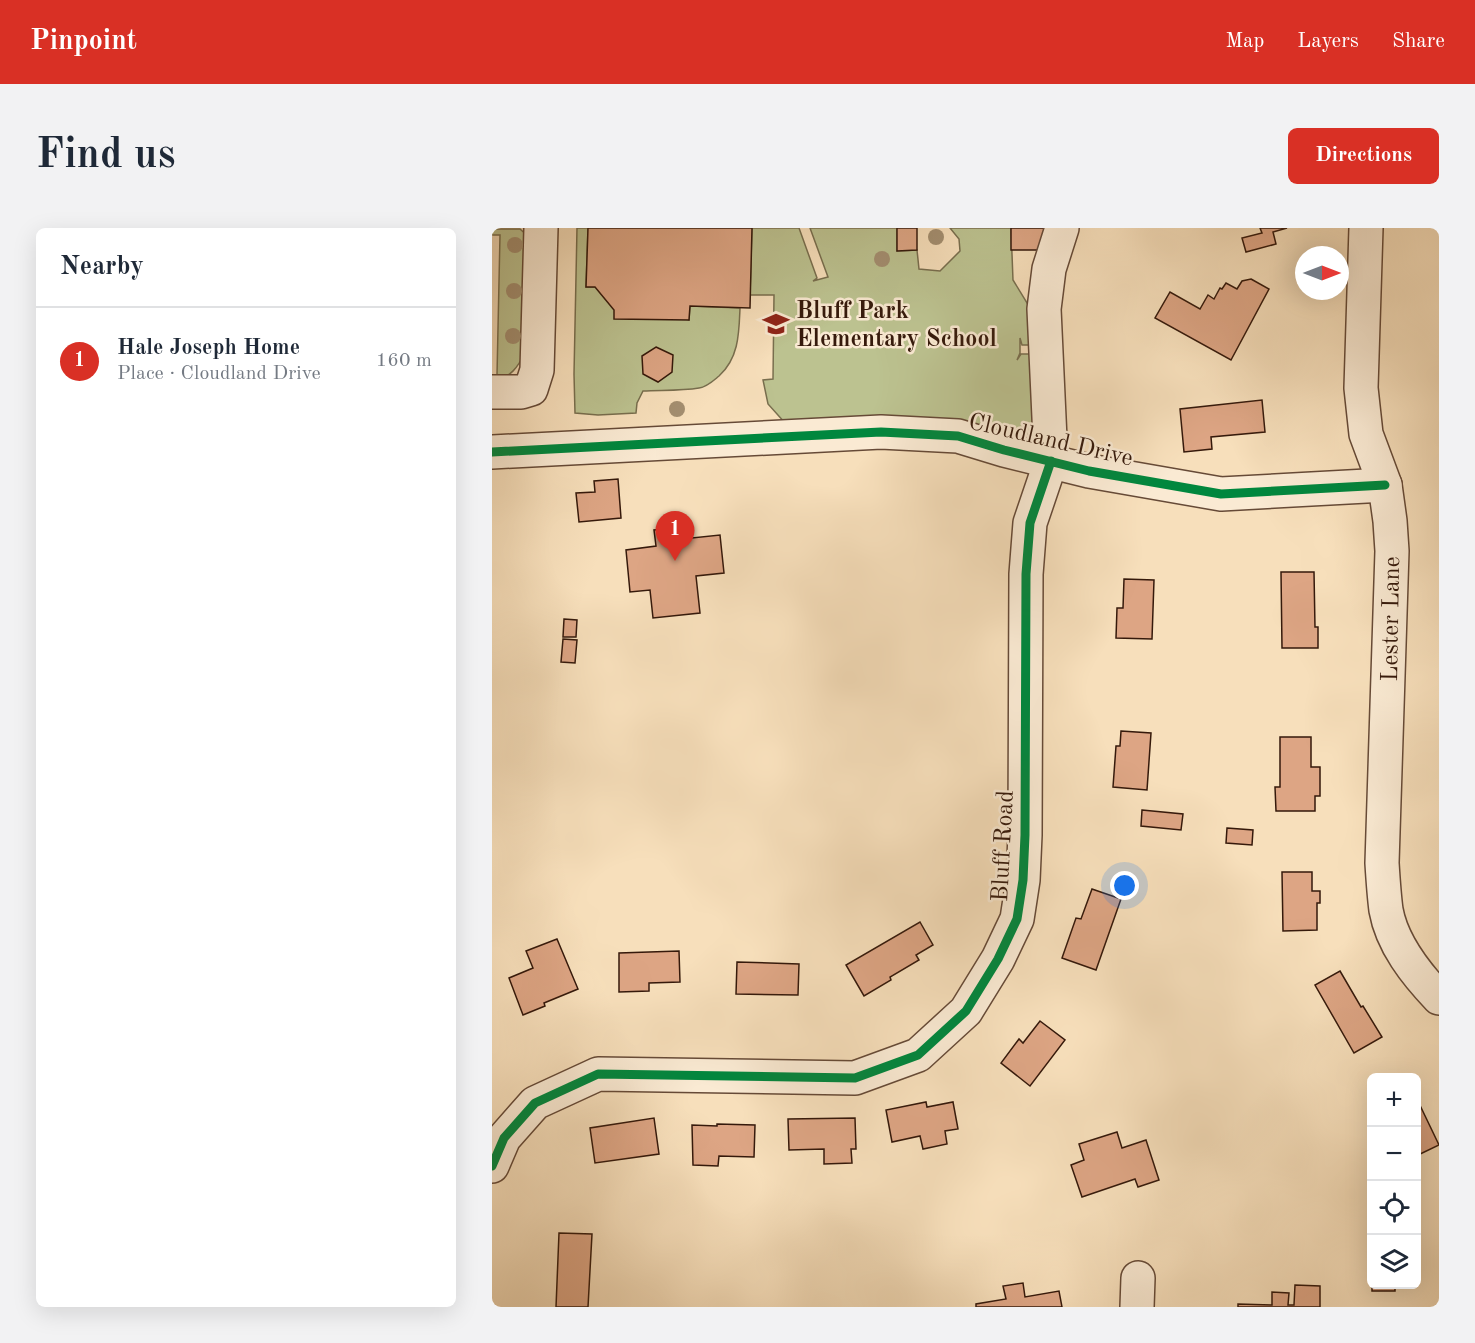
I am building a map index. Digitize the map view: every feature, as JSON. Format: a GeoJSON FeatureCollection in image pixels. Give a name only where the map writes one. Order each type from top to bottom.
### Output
{"type":"FeatureCollection","features":[{"type":"Feature","properties":{"kind":"street"},"geometry":{"type":"LineString","coordinates":[[492,392],[521,392],[531,388],[537,370],[542,228]]}},
{"type":"Feature","properties":{"kind":"street"},"geometry":{"type":"LineString","coordinates":[[1051,461],[1044,309],[1049,269],[1062,228]]}},
{"type":"Feature","properties":{"kind":"street","name":"Lester Lane"},"geometry":{"type":"LineString","coordinates":[[1366,228],[1361,388],[1366,434],[1385,485],[1392,551],[1382,863],[1386,911],[1393,934],[1404,954],[1420,978],[1439,998]]}},
{"type":"Feature","properties":{"kind":"street","name":"Cloudland Drive"},"geometry":{"type":"LineString","coordinates":[[492,452],[880,432],[958,436],[1089,471],[1221,494],[1385,485]]}},
{"type":"Feature","properties":{"kind":"street","name":"Bluff Road"},"geometry":{"type":"LineString","coordinates":[[492,1167],[504,1138],[535,1103],[598,1074],[855,1078],[918,1055],[966,1011],[998,959],[1017,919],[1022,890],[1025,835],[1026,573],[1030,523],[1051,461]]}},
{"type":"Feature","properties":{"kind":"green space"},"geometry":{"type":"Polygon","coordinates":[[[577,228],[588,228],[586,287],[595,287],[689,320],[690,306],[740,308],[737,345],[726,369],[707,385],[699,388],[643,391],[637,403],[636,413],[598,415],[575,413],[577,228]]]}},
{"type":"Feature","properties":{"kind":"green space"},"geometry":{"type":"Polygon","coordinates":[[[752,228],[799,228],[817,278],[813,281],[828,277],[810,228],[897,228],[897,251],[917,250],[919,269],[940,271],[960,251],[959,239],[950,228],[1011,228],[1013,280],[1035,316],[1036,345],[1022,345],[1020,338],[1020,353],[1017,360],[1021,354],[1038,354],[1036,425],[1025,437],[786,424],[768,404],[763,380],[773,379],[774,295],[750,295],[752,228]]]}},
{"type":"Feature","properties":{"kind":"green space"},"geometry":{"type":"Polygon","coordinates":[[[492,229],[520,229],[530,238],[526,351],[513,371],[499,380],[492,381],[492,375],[497,375],[500,235],[492,235],[492,229]]]}},
{"type":"Feature","properties":{"kind":"building","name":"Bluff Park Elementary School"},"geometry":{"type":"Polygon","coordinates":[[[588,228],[752,228],[750,308],[690,306],[689,320],[614,319],[614,310],[595,287],[586,287],[588,228]]]}},
{"type":"Feature","properties":{"kind":"building"},"geometry":{"type":"Polygon","coordinates":[[[897,228],[917,228],[917,250],[897,251],[897,228]]]}},
{"type":"Feature","properties":{"kind":"building"},"geometry":{"type":"Polygon","coordinates":[[[1011,228],[1047,228],[1046,250],[1011,250],[1011,228]]]}},
{"type":"Feature","properties":{"kind":"building"},"geometry":{"type":"Polygon","coordinates":[[[1260,228],[1287,228],[1273,232],[1276,244],[1246,252],[1242,238],[1262,233],[1260,228]]]}},
{"type":"Feature","properties":{"kind":"building"},"geometry":{"type":"Polygon","coordinates":[[[1251,279],[1269,289],[1231,360],[1155,318],[1170,292],[1200,309],[1208,295],[1214,299],[1226,283],[1237,289],[1242,281],[1251,279]]]}},
{"type":"Feature","properties":{"kind":"building"},"geometry":{"type":"Polygon","coordinates":[[[656,347],[673,355],[672,372],[658,382],[643,374],[642,356],[656,347]]]}},
{"type":"Feature","properties":{"kind":"building"},"geometry":{"type":"Polygon","coordinates":[[[1262,400],[1265,432],[1211,437],[1212,449],[1184,452],[1180,409],[1262,400]]]}},
{"type":"Feature","properties":{"kind":"building"},"geometry":{"type":"Polygon","coordinates":[[[618,479],[621,518],[579,522],[576,493],[595,492],[594,481],[618,479]]]}},
{"type":"Feature","properties":{"kind":"building"},"geometry":{"type":"Polygon","coordinates":[[[690,527],[692,538],[720,535],[724,573],[696,576],[700,613],[653,618],[650,590],[630,592],[626,550],[656,546],[654,530],[690,527]]]}},
{"type":"Feature","properties":{"kind":"building"},"geometry":{"type":"Polygon","coordinates":[[[1281,572],[1314,572],[1315,627],[1318,627],[1318,648],[1282,648],[1281,572]]]}},
{"type":"Feature","properties":{"kind":"building"},"geometry":{"type":"Polygon","coordinates":[[[1124,579],[1154,580],[1152,639],[1116,638],[1117,608],[1123,608],[1124,579]]]}},
{"type":"Feature","properties":{"kind":"building"},"geometry":{"type":"Polygon","coordinates":[[[564,619],[577,620],[576,637],[563,637],[564,619]]]}},
{"type":"Feature","properties":{"kind":"building"},"geometry":{"type":"Polygon","coordinates":[[[563,639],[577,640],[575,663],[561,662],[563,639]]]}},
{"type":"Feature","properties":{"kind":"building"},"geometry":{"type":"Polygon","coordinates":[[[1121,731],[1151,733],[1147,790],[1113,787],[1116,746],[1120,746],[1121,731]]]}},
{"type":"Feature","properties":{"kind":"building"},"geometry":{"type":"Polygon","coordinates":[[[1280,737],[1311,737],[1311,767],[1320,767],[1320,796],[1315,796],[1315,811],[1276,811],[1275,787],[1280,787],[1280,737]]]}},
{"type":"Feature","properties":{"kind":"building"},"geometry":{"type":"Polygon","coordinates":[[[1142,810],[1183,814],[1181,830],[1141,826],[1142,810]]]}},
{"type":"Feature","properties":{"kind":"building"},"geometry":{"type":"Polygon","coordinates":[[[1227,828],[1253,830],[1252,845],[1226,843],[1227,828]]]}},
{"type":"Feature","properties":{"kind":"building"},"geometry":{"type":"Polygon","coordinates":[[[1282,872],[1312,872],[1312,891],[1320,891],[1320,903],[1317,903],[1317,930],[1283,931],[1282,872]]]}},
{"type":"Feature","properties":{"kind":"building"},"geometry":{"type":"Polygon","coordinates":[[[1092,889],[1121,899],[1096,970],[1062,958],[1076,918],[1081,919],[1092,889]]]}},
{"type":"Feature","properties":{"kind":"building"},"geometry":{"type":"Polygon","coordinates":[[[920,922],[933,945],[916,955],[919,960],[864,996],[846,965],[920,922]]]}},
{"type":"Feature","properties":{"kind":"building"},"geometry":{"type":"Polygon","coordinates":[[[557,939],[578,989],[544,1003],[545,1006],[523,1015],[509,978],[533,968],[526,951],[557,939]]]}},
{"type":"Feature","properties":{"kind":"building"},"geometry":{"type":"Polygon","coordinates":[[[679,951],[680,982],[649,983],[649,991],[619,992],[619,953],[679,951]]]}},
{"type":"Feature","properties":{"kind":"building"},"geometry":{"type":"Polygon","coordinates":[[[737,962],[799,964],[798,995],[736,994],[737,962]]]}},
{"type":"Feature","properties":{"kind":"building"},"geometry":{"type":"Polygon","coordinates":[[[1340,971],[1382,1037],[1354,1053],[1315,985],[1340,971]]]}},
{"type":"Feature","properties":{"kind":"building"},"geometry":{"type":"Polygon","coordinates":[[[1040,1021],[1065,1040],[1030,1086],[1001,1063],[1019,1039],[1023,1043],[1040,1021]]]}},
{"type":"Feature","properties":{"kind":"building"},"geometry":{"type":"Polygon","coordinates":[[[926,1102],[927,1107],[953,1102],[958,1129],[945,1131],[947,1144],[923,1149],[920,1136],[892,1142],[886,1110],[926,1102]]]}},
{"type":"Feature","properties":{"kind":"building"},"geometry":{"type":"Polygon","coordinates":[[[1421,1107],[1439,1145],[1421,1154],[1421,1107]]]}},
{"type":"Feature","properties":{"kind":"building"},"geometry":{"type":"Polygon","coordinates":[[[654,1118],[659,1154],[595,1163],[590,1128],[654,1118]]]}},
{"type":"Feature","properties":{"kind":"building"},"geometry":{"type":"Polygon","coordinates":[[[855,1118],[856,1149],[851,1149],[852,1163],[824,1164],[824,1149],[789,1150],[788,1119],[855,1118]]]}},
{"type":"Feature","properties":{"kind":"building"},"geometry":{"type":"Polygon","coordinates":[[[717,1124],[755,1125],[754,1157],[719,1156],[718,1166],[693,1165],[692,1125],[717,1126],[717,1124]]]}},
{"type":"Feature","properties":{"kind":"building"},"geometry":{"type":"Polygon","coordinates":[[[1117,1132],[1122,1148],[1146,1140],[1159,1180],[1138,1187],[1135,1179],[1082,1197],[1071,1165],[1084,1160],[1079,1144],[1117,1132]]]}},
{"type":"Feature","properties":{"kind":"building"},"geometry":{"type":"Polygon","coordinates":[[[559,1233],[592,1234],[588,1307],[556,1307],[559,1233]]]}},
{"type":"Feature","properties":{"kind":"building"},"geometry":{"type":"Polygon","coordinates":[[[1023,1283],[1025,1297],[1059,1291],[1062,1307],[976,1307],[976,1304],[1006,1299],[1003,1286],[1023,1283]]]}},
{"type":"Feature","properties":{"kind":"building"},"geometry":{"type":"Polygon","coordinates":[[[1295,1285],[1320,1286],[1320,1307],[1238,1307],[1238,1304],[1272,1305],[1272,1292],[1289,1293],[1288,1305],[1294,1305],[1295,1285]]]}},
{"type":"Feature","properties":{"kind":"building"},"geometry":{"type":"Polygon","coordinates":[[[1372,1289],[1395,1289],[1395,1291],[1372,1291],[1372,1289]]]}},
{"type":"Feature","properties":{"kind":"cycle path"},"geometry":{"type":"LineString","coordinates":[[492,452],[881,432],[958,436],[1089,471],[1221,494],[1385,485]]}},
{"type":"Feature","properties":{"kind":"cycle path"},"geometry":{"type":"LineString","coordinates":[[492,1166],[504,1138],[535,1103],[598,1074],[855,1078],[918,1055],[966,1011],[998,959],[1017,919],[1023,880],[1025,835],[1026,574],[1030,523],[1051,461]]}},
{"type":"Feature","properties":{"kind":"place","name":"Bluff Park Elementary School"},"geometry":{"type":"Point","coordinates":[776,324]}},
{"type":"Feature","properties":{"kind":"place","name":"Hale Joseph Home"},"geometry":{"type":"Point","coordinates":[675,561]}}]}
